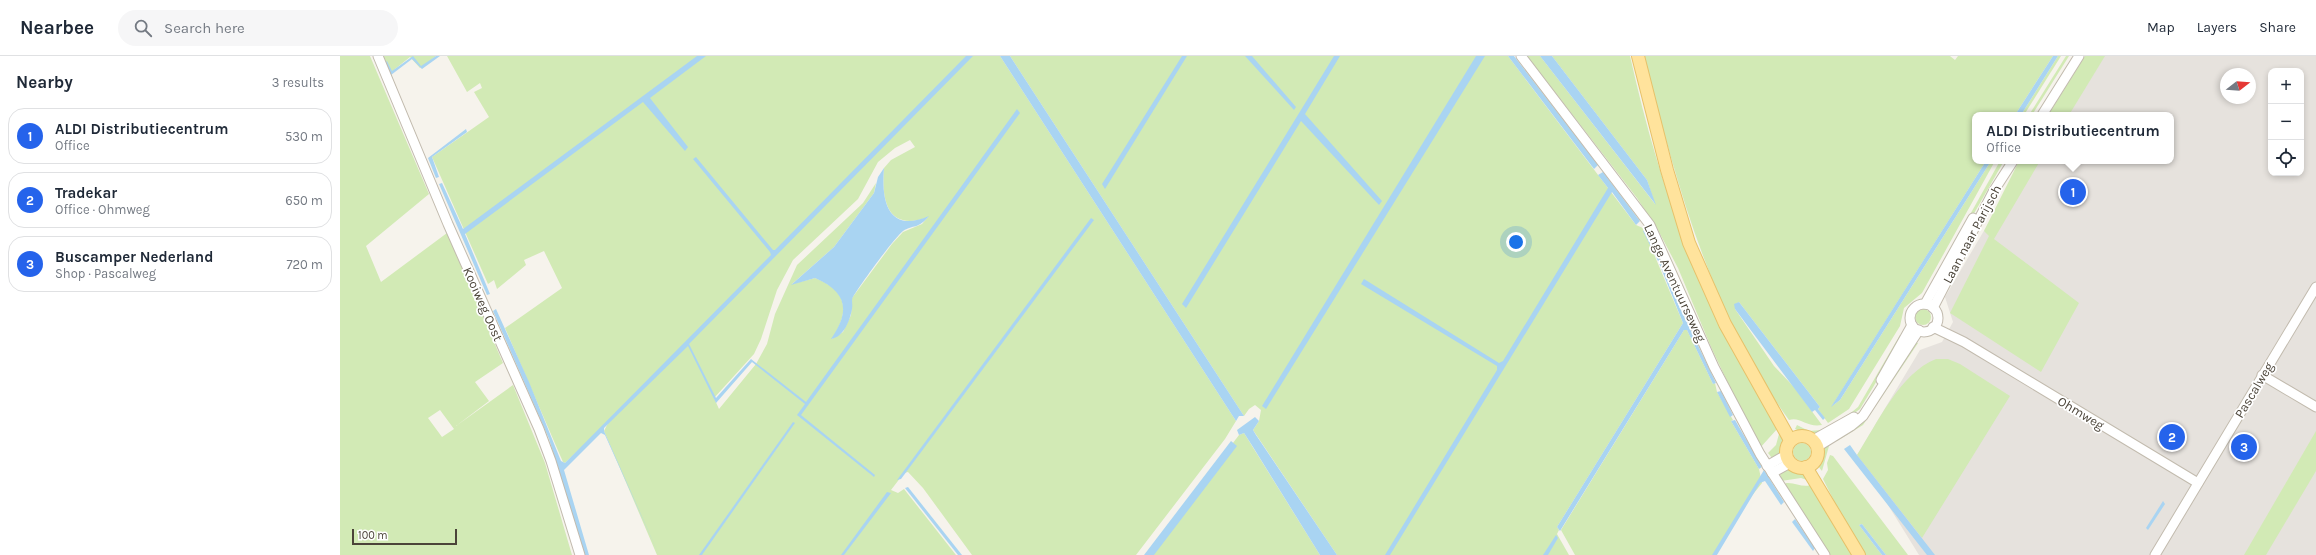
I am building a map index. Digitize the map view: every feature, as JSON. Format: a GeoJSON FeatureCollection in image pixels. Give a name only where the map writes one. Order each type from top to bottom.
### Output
{"type":"FeatureCollection","features":[{"type":"Feature","properties":{"kind":"main road"},"geometry":{"type":"LineString","coordinates":[[1638,56],[1667,170],[1689,243],[1725,324],[1772,405],[1778,420],[1794,438]]}},
{"type":"Feature","properties":{"kind":"main road"},"geometry":{"type":"LineString","coordinates":[[1805,436],[1815,444],[1817,456],[1809,465],[1797,467],[1788,459],[1786,447],[1794,438],[1805,436]]}},
{"type":"Feature","properties":{"kind":"main road"},"geometry":{"type":"LineString","coordinates":[[1809,465],[1823,484],[1826,499],[1859,555]]}},
{"type":"Feature","properties":{"kind":"street","name":"Kooiweg Oost"},"geometry":{"type":"LineString","coordinates":[[378,56],[448,224],[539,429],[551,461],[580,555]]}},
{"type":"Feature","properties":{"kind":"street","name":"Lange Aventuurseweg"},"geometry":{"type":"LineString","coordinates":[[1521,56],[1650,225],[1714,367],[1769,469],[1825,555]]}},
{"type":"Feature","properties":{"kind":"street"},"geometry":{"type":"LineString","coordinates":[[2037,112],[2073,56]]}},
{"type":"Feature","properties":{"kind":"street"},"geometry":{"type":"LineString","coordinates":[[2044,112],[2079,56]]}},
{"type":"Feature","properties":{"kind":"street","name":"Laan naar Parijsch"},"geometry":{"type":"LineString","coordinates":[[1929,306],[2004,164]]}},
{"type":"Feature","properties":{"kind":"street","name":"Laan naar Parijsch"},"geometry":{"type":"LineString","coordinates":[[1929,306],[2011,164]]}},
{"type":"Feature","properties":{"kind":"street","name":"Pascalweg"},"geometry":{"type":"LineString","coordinates":[[2155,555],[2316,287]]}},
{"type":"Feature","properties":{"kind":"street"},"geometry":{"type":"LineString","coordinates":[[1918,305],[1929,306],[1937,314],[1935,324],[1926,331],[1916,328],[1910,318],[1912,310],[1918,305]]}},
{"type":"Feature","properties":{"kind":"street","name":"Ohmweg"},"geometry":{"type":"LineString","coordinates":[[1935,324],[2198,483]]}},
{"type":"Feature","properties":{"kind":"street"},"geometry":{"type":"LineString","coordinates":[[1815,444],[1851,426],[1863,416],[1916,328]]}},
{"type":"Feature","properties":{"kind":"street"},"geometry":{"type":"LineString","coordinates":[[2262,375],[2316,407]]}},
{"type":"Feature","properties":{"kind":"street"},"geometry":{"type":"LineString","coordinates":[[1769,469],[1788,459]]}},
{"type":"Feature","properties":{"kind":"shaded area"},"geometry":{"type":"Polygon","coordinates":[[[2086,56],[2316,56],[2316,555],[1919,555],[1857,455],[1920,350],[1942,342],[1953,322],[1945,297],[2023,164],[2174,164],[2174,112],[2054,112],[2086,56]]]}},
{"type":"Feature","properties":{"kind":"green space"},"geometry":{"type":"Polygon","coordinates":[[[340,56],[370,56],[429,194],[366,246],[381,282],[447,233],[503,363],[475,382],[489,401],[456,426],[513,385],[545,463],[572,555],[340,555],[340,56]],[[440,410],[428,418],[442,437],[454,429],[440,410]]]}},
{"type":"Feature","properties":{"kind":"green space"},"geometry":{"type":"Polygon","coordinates":[[[383,56],[436,56],[420,68],[410,57],[390,73],[383,56]]]}},
{"type":"Feature","properties":{"kind":"green space"},"geometry":{"type":"Polygon","coordinates":[[[447,56],[1000,56],[1236,421],[1225,439],[1136,555],[972,555],[923,488],[908,472],[904,473],[891,490],[898,493],[904,489],[956,555],[657,555],[604,431],[609,421],[565,463],[563,462],[505,328],[562,288],[544,251],[524,260],[526,265],[497,289],[494,280],[488,284],[432,157],[489,117],[474,92],[482,88],[480,83],[467,92],[447,56]],[[910,140],[895,148],[878,162],[858,199],[793,260],[777,290],[761,339],[754,354],[714,398],[719,409],[756,364],[767,344],[775,314],[797,265],[863,203],[876,183],[874,193],[834,247],[792,284],[815,278],[834,289],[840,296],[843,303],[843,311],[842,319],[832,339],[843,332],[851,315],[852,298],[892,244],[903,232],[922,224],[928,217],[915,221],[904,220],[896,217],[886,202],[884,192],[884,168],[891,160],[915,147],[910,140]]]}},
{"type":"Feature","properties":{"kind":"green space"},"geometry":{"type":"Polygon","coordinates":[[[1010,56],[1508,56],[1636,225],[1643,228],[1683,323],[1557,527],[1559,530],[1557,534],[1569,555],[1337,555],[1253,430],[1259,421],[1261,410],[1255,405],[1249,409],[1244,416],[1010,56]]]}},
{"type":"Feature","properties":{"kind":"green space"},"geometry":{"type":"Polygon","coordinates":[[[1527,56],[1540,56],[1655,204],[1647,180],[1552,56],[1630,56],[1654,149],[1683,238],[1724,330],[1778,428],[1759,449],[1711,347],[1678,268],[1658,230],[1637,198],[1527,56]]]}},
{"type":"Feature","properties":{"kind":"green space"},"geometry":{"type":"Polygon","coordinates":[[[1644,56],[1950,56],[1955,60],[1958,56],[2053,56],[2017,112],[1972,112],[1972,164],[1984,164],[1832,406],[1840,400],[1989,164],[1993,164],[1922,293],[1904,308],[1900,326],[1849,409],[1828,423],[1818,409],[1820,407],[1739,302],[1736,304],[1735,309],[1774,366],[1794,387],[1822,425],[1812,425],[1793,419],[1789,420],[1761,378],[1738,335],[1717,291],[1699,246],[1669,152],[1644,56]]]}},
{"type":"Feature","properties":{"kind":"green space"},"geometry":{"type":"Polygon","coordinates":[[[2058,56],[2061,56],[2026,112],[2023,112],[2058,56]]]}},
{"type":"Feature","properties":{"kind":"green space"},"geometry":{"type":"Polygon","coordinates":[[[2066,56],[2069,56],[2034,112],[2031,112],[2066,56]]]}},
{"type":"Feature","properties":{"kind":"green space"},"geometry":{"type":"Polygon","coordinates":[[[2085,56],[2105,56],[2071,112],[2050,112],[2085,56]]]}},
{"type":"Feature","properties":{"kind":"green space"},"geometry":{"type":"Polygon","coordinates":[[[1998,164],[2002,164],[1932,287],[1930,286],[1998,164]]]}},
{"type":"Feature","properties":{"kind":"green space"},"geometry":{"type":"Polygon","coordinates":[[[2018,164],[2038,164],[1994,239],[2079,303],[2041,372],[1950,313],[1989,236],[1984,231],[2018,164]]]}},
{"type":"Feature","properties":{"kind":"green space"},"geometry":{"type":"Polygon","coordinates":[[[1923,309],[1929,311],[1931,317],[1929,323],[1923,325],[1917,323],[1915,317],[1917,311],[1923,309]]]}},
{"type":"Feature","properties":{"kind":"green space"},"geometry":{"type":"Polygon","coordinates":[[[1684,330],[1687,330],[1713,384],[1715,383],[1717,392],[1733,420],[1731,421],[1759,469],[1762,483],[1742,508],[1713,555],[1575,555],[1561,530],[1684,330]]]}},
{"type":"Feature","properties":{"kind":"green space"},"geometry":{"type":"Polygon","coordinates":[[[1900,335],[1903,337],[1860,409],[1842,422],[1841,421],[1858,407],[1900,335]]]}},
{"type":"Feature","properties":{"kind":"green space"},"geometry":{"type":"Polygon","coordinates":[[[1915,343],[1918,343],[1863,425],[1837,441],[1835,439],[1866,417],[1915,343]]]}},
{"type":"Feature","properties":{"kind":"green space"},"geometry":{"type":"Polygon","coordinates":[[[1936,359],[1948,359],[1960,364],[2010,396],[1922,538],[1857,455],[1900,387],[1923,366],[1936,359]]]}},
{"type":"Feature","properties":{"kind":"green space"},"geometry":{"type":"Polygon","coordinates":[[[1797,425],[1809,431],[1821,430],[1821,433],[1811,435],[1795,429],[1797,425]]]}},
{"type":"Feature","properties":{"kind":"green space"},"geometry":{"type":"Polygon","coordinates":[[[2316,431],[2316,471],[2266,555],[2244,555],[2316,431]]]}},
{"type":"Feature","properties":{"kind":"green space"},"geometry":{"type":"Polygon","coordinates":[[[1244,433],[1320,555],[1148,555],[1239,435],[1244,433]]]}},
{"type":"Feature","properties":{"kind":"green space"},"geometry":{"type":"Polygon","coordinates":[[[1779,434],[1784,437],[1781,454],[1772,458],[1768,453],[1776,445],[1779,434]]]}},
{"type":"Feature","properties":{"kind":"green space"},"geometry":{"type":"Polygon","coordinates":[[[1798,443],[1806,443],[1811,448],[1809,459],[1806,461],[1798,461],[1793,456],[1793,448],[1798,443]]]}},
{"type":"Feature","properties":{"kind":"green space"},"geometry":{"type":"Polygon","coordinates":[[[1826,445],[1829,446],[1822,471],[1818,466],[1821,454],[1826,445]]]}},
{"type":"Feature","properties":{"kind":"green space"},"geometry":{"type":"Polygon","coordinates":[[[1830,455],[1833,456],[1908,555],[1886,555],[1862,524],[1859,525],[1882,555],[1866,555],[1849,531],[1823,479],[1828,470],[1827,463],[1830,455]]]}},
{"type":"Feature","properties":{"kind":"green space"},"geometry":{"type":"Polygon","coordinates":[[[1788,469],[1805,473],[1807,480],[1801,478],[1781,481],[1780,473],[1788,469]]]}},
{"type":"Feature","properties":{"kind":"green space"},"geometry":{"type":"Polygon","coordinates":[[[1786,483],[1805,486],[1810,485],[1853,555],[1828,555],[1784,486],[1786,483]]]}},
{"type":"Feature","properties":{"kind":"water"},"geometry":{"type":"Polygon","coordinates":[[[413,56],[421,66],[436,56],[440,56],[422,69],[412,59],[391,75],[385,63],[387,61],[392,71],[413,56]]]}},
{"type":"Feature","properties":{"kind":"water"},"geometry":{"type":"Polygon","coordinates":[[[697,56],[706,56],[650,98],[688,147],[685,151],[643,102],[465,234],[490,294],[487,295],[439,184],[442,183],[463,229],[697,56]]]}},
{"type":"Feature","properties":{"kind":"water"},"geometry":{"type":"Polygon","coordinates":[[[966,56],[973,56],[689,344],[716,398],[751,359],[806,402],[1017,109],[1020,113],[801,415],[875,475],[874,477],[797,415],[805,404],[752,362],[716,403],[688,346],[604,428],[659,555],[605,435],[601,433],[564,470],[589,555],[585,555],[549,439],[493,311],[496,309],[529,382],[561,461],[565,463],[771,255],[693,159],[696,157],[773,250],[775,250],[966,56]]]}},
{"type":"Feature","properties":{"kind":"water"},"geometry":{"type":"Polygon","coordinates":[[[1000,56],[1010,56],[1244,416],[1239,416],[1236,421],[1000,56]]]}},
{"type":"Feature","properties":{"kind":"water"},"geometry":{"type":"Polygon","coordinates":[[[1182,56],[1187,56],[1105,189],[1102,184],[1182,56]]]}},
{"type":"Feature","properties":{"kind":"water"},"geometry":{"type":"Polygon","coordinates":[[[1245,56],[1252,56],[1296,107],[1294,110],[1245,56]]]}},
{"type":"Feature","properties":{"kind":"water"},"geometry":{"type":"Polygon","coordinates":[[[1334,56],[1340,56],[1305,114],[1382,201],[1379,205],[1301,121],[1186,308],[1182,304],[1334,56]]]}},
{"type":"Feature","properties":{"kind":"water"},"geometry":{"type":"Polygon","coordinates":[[[1476,56],[1485,56],[1266,409],[1262,406],[1476,56]]]}},
{"type":"Feature","properties":{"kind":"water"},"geometry":{"type":"Polygon","coordinates":[[[1508,56],[1514,56],[1598,165],[1594,169],[1508,56]]]}},
{"type":"Feature","properties":{"kind":"water"},"geometry":{"type":"Polygon","coordinates":[[[1540,56],[1552,56],[1647,180],[1656,205],[1540,56]]]}},
{"type":"Feature","properties":{"kind":"water"},"geometry":{"type":"Polygon","coordinates":[[[2053,56],[2058,56],[2023,112],[2017,112],[2053,56]]]}},
{"type":"Feature","properties":{"kind":"water"},"geometry":{"type":"Polygon","coordinates":[[[466,129],[467,132],[432,157],[439,177],[436,178],[428,158],[466,129]]]}},
{"type":"Feature","properties":{"kind":"water"},"geometry":{"type":"Polygon","coordinates":[[[1984,164],[1989,164],[1840,400],[1831,407],[1984,164]]]}},
{"type":"Feature","properties":{"kind":"water"},"geometry":{"type":"Polygon","coordinates":[[[884,168],[884,192],[890,211],[896,217],[904,221],[929,216],[918,225],[903,231],[892,243],[853,297],[851,313],[843,332],[836,338],[831,339],[841,320],[843,312],[840,296],[826,284],[815,278],[791,285],[834,247],[874,193],[878,177],[884,168]]]}},
{"type":"Feature","properties":{"kind":"water"},"geometry":{"type":"Polygon","coordinates":[[[1603,172],[1640,221],[1636,225],[1612,192],[1390,555],[1385,555],[1497,370],[1497,366],[1361,284],[1364,279],[1499,363],[1503,361],[1608,188],[1598,175],[1603,172]]]}},
{"type":"Feature","properties":{"kind":"water"},"geometry":{"type":"Polygon","coordinates":[[[1091,218],[1094,220],[901,479],[897,480],[1091,218]]]}},
{"type":"Feature","properties":{"kind":"water"},"geometry":{"type":"Polygon","coordinates":[[[1646,229],[1663,262],[1679,306],[1716,383],[1713,384],[1687,330],[1684,330],[1560,531],[1557,527],[1683,323],[1659,263],[1643,231],[1646,229]]]}},
{"type":"Feature","properties":{"kind":"water"},"geometry":{"type":"Polygon","coordinates":[[[1739,302],[1820,407],[1818,409],[1825,418],[1823,420],[1815,410],[1812,412],[1735,309],[1734,304],[1739,302]]]}},
{"type":"Feature","properties":{"kind":"water"},"geometry":{"type":"Polygon","coordinates":[[[1721,391],[1733,415],[1730,417],[1717,392],[1721,391]]]}},
{"type":"Feature","properties":{"kind":"water"},"geometry":{"type":"Polygon","coordinates":[[[1255,417],[1259,421],[1253,430],[1337,555],[1320,555],[1244,433],[1239,435],[1237,430],[1255,417]]]}},
{"type":"Feature","properties":{"kind":"water"},"geometry":{"type":"Polygon","coordinates":[[[1735,420],[1762,467],[1759,469],[1731,421],[1735,420]]]}},
{"type":"Feature","properties":{"kind":"water"},"geometry":{"type":"Polygon","coordinates":[[[793,422],[795,423],[702,555],[699,555],[793,422]]]}},
{"type":"Feature","properties":{"kind":"water"},"geometry":{"type":"Polygon","coordinates":[[[1231,441],[1237,446],[1154,555],[1144,555],[1231,441]]]}},
{"type":"Feature","properties":{"kind":"water"},"geometry":{"type":"Polygon","coordinates":[[[1850,445],[1935,555],[1927,555],[1844,449],[1850,445]]]}},
{"type":"Feature","properties":{"kind":"water"},"geometry":{"type":"Polygon","coordinates":[[[1764,470],[1784,502],[1781,505],[1765,481],[1760,483],[1717,555],[1712,555],[1764,470]]]}},
{"type":"Feature","properties":{"kind":"water"},"geometry":{"type":"Polygon","coordinates":[[[908,487],[962,555],[958,555],[905,488],[908,487]]]}},
{"type":"Feature","properties":{"kind":"water"},"geometry":{"type":"Polygon","coordinates":[[[887,492],[891,493],[844,555],[841,555],[887,492]]]}},
{"type":"Feature","properties":{"kind":"water"},"geometry":{"type":"Polygon","coordinates":[[[2163,501],[2165,504],[2148,530],[2146,528],[2163,501]]]}},
{"type":"Feature","properties":{"kind":"water"},"geometry":{"type":"Polygon","coordinates":[[[1795,519],[1815,548],[1813,551],[1792,522],[1795,519]]]}},
{"type":"Feature","properties":{"kind":"water"},"geometry":{"type":"Polygon","coordinates":[[[1862,524],[1886,555],[1882,555],[1859,525],[1862,524]]]}},
{"type":"Feature","properties":{"kind":"water"},"geometry":{"type":"Polygon","coordinates":[[[1556,535],[1558,538],[1548,555],[1543,555],[1556,535]]]}},
{"type":"Feature","properties":{"kind":"place","name":"ALDI Distributiecentrum"},"geometry":{"type":"Point","coordinates":[2073,192]}},
{"type":"Feature","properties":{"kind":"place","name":"Tradekar"},"geometry":{"type":"Point","coordinates":[2172,437]}},
{"type":"Feature","properties":{"kind":"place","name":"Buscamper Nederland"},"geometry":{"type":"Point","coordinates":[2244,447]}}]}
